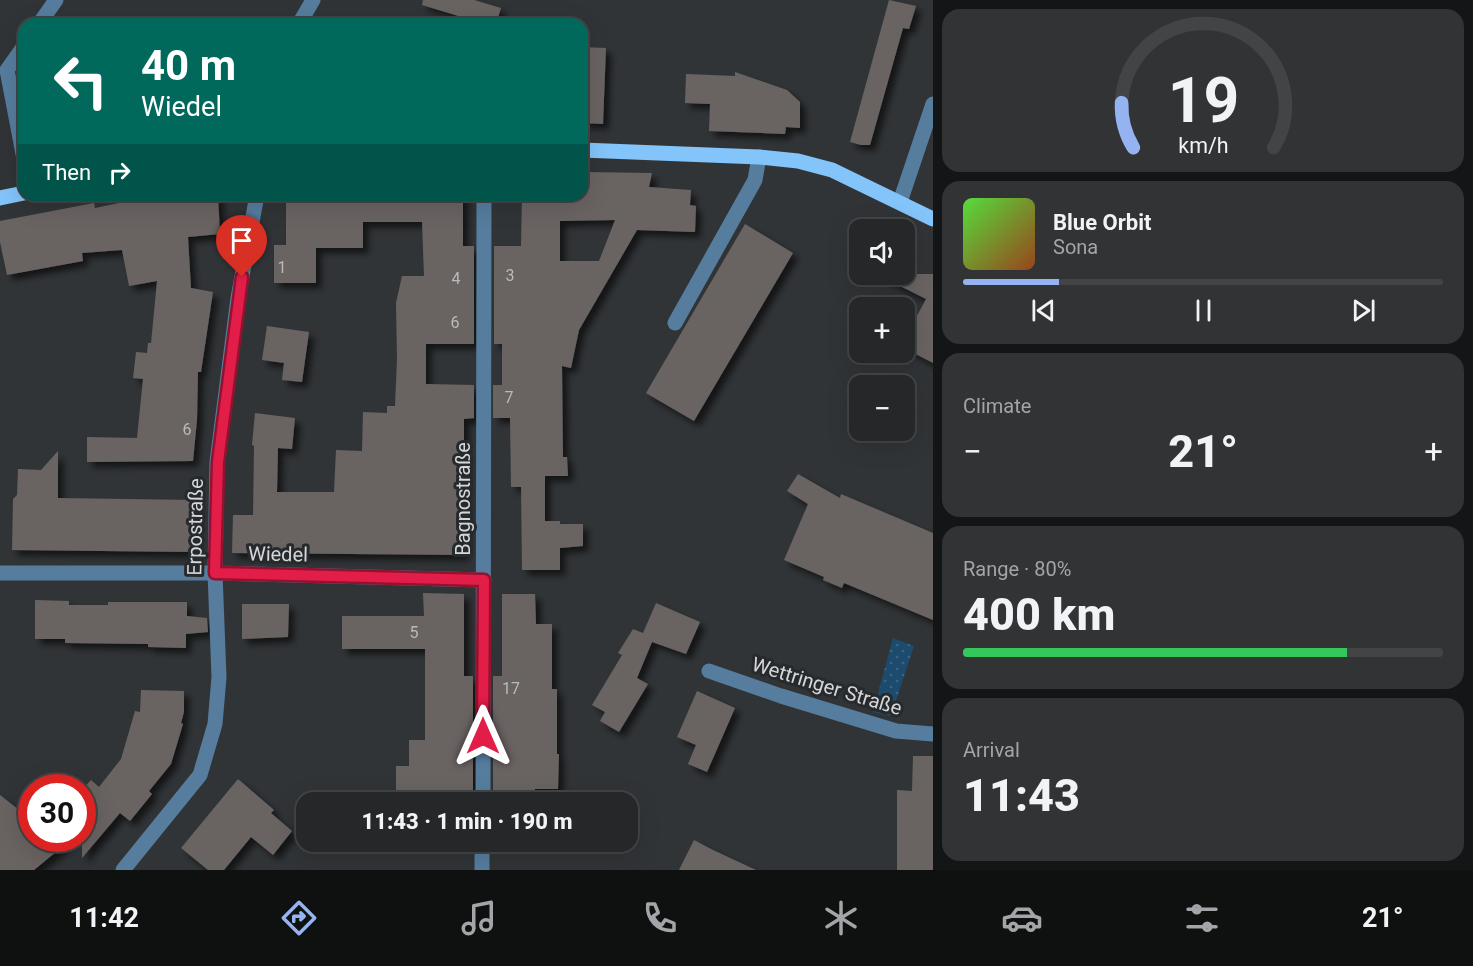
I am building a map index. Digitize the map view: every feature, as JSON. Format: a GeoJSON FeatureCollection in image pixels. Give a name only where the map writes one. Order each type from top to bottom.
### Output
{"type":"FeatureCollection","features":[{"type":"Feature","properties":{"kind":"main road"},"geometry":{"type":"LineString","coordinates":[[588,150],[759,157],[798,161],[832,170],[933,219]]}},
{"type":"Feature","properties":{"kind":"main road"},"geometry":{"type":"LineString","coordinates":[[0,198],[18,194]]}},
{"type":"Feature","properties":{"kind":"street"},"geometry":{"type":"LineString","coordinates":[[43,18],[56,0]]}},
{"type":"Feature","properties":{"kind":"street"},"geometry":{"type":"LineString","coordinates":[[302,18],[313,0]]}},
{"type":"Feature","properties":{"kind":"street"},"geometry":{"type":"LineString","coordinates":[[18,52],[4,66],[18,131]]}},
{"type":"Feature","properties":{"kind":"street"},"geometry":{"type":"LineString","coordinates":[[900,202],[933,104]]}},
{"type":"Feature","properties":{"kind":"street"},"geometry":{"type":"LineString","coordinates":[[675,323],[755,180],[759,157]]}},
{"type":"Feature","properties":{"kind":"street","name":"Erpostraße"},"geometry":{"type":"LineString","coordinates":[[123,870],[200,775],[215,724],[219,676],[215,573],[218,462],[238,298],[256,201]]}},
{"type":"Feature","properties":{"kind":"street","name":"Bagnostraße"},"geometry":{"type":"LineString","coordinates":[[483,792],[484,201]]}},
{"type":"Feature","properties":{"kind":"street","name":"Wiedel"},"geometry":{"type":"LineString","coordinates":[[0,573],[215,573],[484,580]]}},
{"type":"Feature","properties":{"kind":"street","name":"Wettringer Straße"},"geometry":{"type":"LineString","coordinates":[[710,671],[781,696],[896,731],[933,734]]}},
{"type":"Feature","properties":{"kind":"street"},"geometry":{"type":"LineString","coordinates":[[482,852],[482,870]]}},
{"type":"Feature","properties":{"kind":"shaded area"},"geometry":{"type":"Polygon","coordinates":[[[893,638],[914,646],[891,716],[873,712],[893,638]]]}},
{"type":"Feature","properties":{"kind":"building"},"geometry":{"type":"Polygon","coordinates":[[[423,0],[474,0],[501,8],[498,18],[465,18],[422,5],[423,0]]]}},
{"type":"Feature","properties":{"kind":"building"},"geometry":{"type":"Polygon","coordinates":[[[889,0],[916,6],[909,29],[903,28],[870,145],[861,145],[850,142],[889,0]]]}},
{"type":"Feature","properties":{"kind":"building"},"geometry":{"type":"Polygon","coordinates":[[[588,47],[606,48],[603,124],[588,123],[588,47]]]}},
{"type":"Feature","properties":{"kind":"building"},"geometry":{"type":"Polygon","coordinates":[[[735,72],[787,90],[800,102],[800,128],[786,127],[785,134],[709,131],[710,104],[685,103],[686,74],[735,76],[735,72]]]}},
{"type":"Feature","properties":{"kind":"building"},"geometry":{"type":"Polygon","coordinates":[[[588,172],[652,173],[649,187],[691,190],[690,205],[696,206],[695,232],[637,230],[579,330],[571,368],[562,366],[563,457],[567,457],[568,476],[545,476],[545,521],[560,521],[560,524],[583,524],[583,546],[560,548],[560,570],[522,570],[521,487],[511,487],[510,418],[493,418],[493,385],[502,385],[502,344],[494,344],[494,246],[521,246],[522,201],[588,201],[588,172]],[[615,220],[560,221],[560,261],[599,261],[615,220]]]}},
{"type":"Feature","properties":{"kind":"building"},"geometry":{"type":"Polygon","coordinates":[[[129,201],[218,201],[220,234],[188,237],[191,288],[213,292],[201,372],[198,372],[193,461],[87,462],[87,437],[137,438],[143,379],[133,378],[136,352],[147,353],[148,343],[151,343],[157,281],[129,286],[122,250],[82,253],[83,261],[7,275],[0,242],[0,221],[94,203],[95,208],[129,201]]]}},
{"type":"Feature","properties":{"kind":"building"},"geometry":{"type":"Polygon","coordinates":[[[286,201],[463,201],[463,246],[474,246],[474,344],[426,344],[426,384],[474,385],[474,418],[464,419],[464,555],[232,553],[233,515],[253,515],[254,446],[252,445],[255,413],[295,418],[292,449],[278,448],[277,492],[334,492],[336,450],[362,451],[363,412],[387,413],[387,406],[395,406],[396,303],[402,276],[424,276],[422,222],[363,222],[363,248],[316,248],[316,283],[274,283],[274,245],[286,245],[286,201]]]}},
{"type":"Feature","properties":{"kind":"building"},"geometry":{"type":"Polygon","coordinates":[[[745,224],[793,253],[694,421],[646,393],[745,224]]]}},
{"type":"Feature","properties":{"kind":"building"},"geometry":{"type":"Polygon","coordinates":[[[915,274],[933,274],[933,363],[915,354],[915,320],[926,299],[898,285],[915,285],[915,274]]]}},
{"type":"Feature","properties":{"kind":"building"},"geometry":{"type":"Polygon","coordinates":[[[267,326],[309,332],[302,382],[282,380],[284,363],[262,360],[267,326]]]}},
{"type":"Feature","properties":{"kind":"building"},"geometry":{"type":"Polygon","coordinates":[[[58,451],[58,498],[195,500],[194,552],[12,550],[13,499],[17,495],[18,469],[41,470],[58,451]]]}},
{"type":"Feature","properties":{"kind":"building"},"geometry":{"type":"Polygon","coordinates":[[[798,474],[840,498],[841,494],[933,533],[933,620],[844,583],[842,588],[823,580],[824,577],[784,560],[808,504],[787,491],[798,474]]]}},
{"type":"Feature","properties":{"kind":"building"},"geometry":{"type":"Polygon","coordinates":[[[423,593],[464,594],[464,676],[473,676],[473,792],[396,792],[396,766],[409,766],[409,740],[425,740],[425,649],[342,649],[342,616],[424,616],[423,593]]]}},
{"type":"Feature","properties":{"kind":"building"},"geometry":{"type":"Polygon","coordinates":[[[502,594],[535,594],[536,624],[552,624],[552,689],[557,689],[558,789],[535,789],[535,792],[493,792],[493,676],[502,676],[502,594]]]}},
{"type":"Feature","properties":{"kind":"building"},"geometry":{"type":"Polygon","coordinates":[[[35,600],[69,601],[69,605],[108,605],[108,602],[187,602],[187,616],[207,618],[208,632],[186,634],[186,648],[148,647],[148,644],[65,643],[65,639],[35,639],[35,600]]]}},
{"type":"Feature","properties":{"kind":"building"},"geometry":{"type":"Polygon","coordinates":[[[656,603],[700,622],[686,654],[652,642],[637,678],[648,684],[619,732],[600,721],[605,712],[592,705],[622,655],[618,653],[633,629],[643,633],[656,603]]]}},
{"type":"Feature","properties":{"kind":"building"},"geometry":{"type":"Polygon","coordinates":[[[242,604],[289,604],[288,637],[242,639],[242,604]]]}},
{"type":"Feature","properties":{"kind":"building"},"geometry":{"type":"Polygon","coordinates":[[[141,690],[184,691],[184,712],[181,723],[183,724],[171,764],[149,791],[152,794],[130,821],[120,813],[96,841],[96,784],[99,787],[121,759],[135,711],[140,712],[141,690]]]}},
{"type":"Feature","properties":{"kind":"building"},"geometry":{"type":"Polygon","coordinates":[[[697,691],[735,708],[707,772],[688,764],[696,745],[677,737],[697,691]]]}},
{"type":"Feature","properties":{"kind":"building"},"geometry":{"type":"Polygon","coordinates":[[[913,756],[933,756],[933,870],[897,870],[897,790],[912,791],[913,756]]]}},
{"type":"Feature","properties":{"kind":"building"},"geometry":{"type":"Polygon","coordinates":[[[238,779],[274,810],[271,813],[292,831],[273,855],[251,837],[224,870],[208,870],[181,848],[238,779]]]}},
{"type":"Feature","properties":{"kind":"building"},"geometry":{"type":"Polygon","coordinates":[[[0,795],[18,809],[18,852],[56,852],[34,870],[0,870],[0,795]]]}},
{"type":"Feature","properties":{"kind":"building"},"geometry":{"type":"Polygon","coordinates":[[[694,840],[713,850],[756,870],[679,870],[694,840]]]}},
{"type":"Feature","properties":{"kind":"route"},"geometry":{"type":"LineString","coordinates":[[242,277],[218,462],[215,573],[484,580],[483,736]]}}]}
